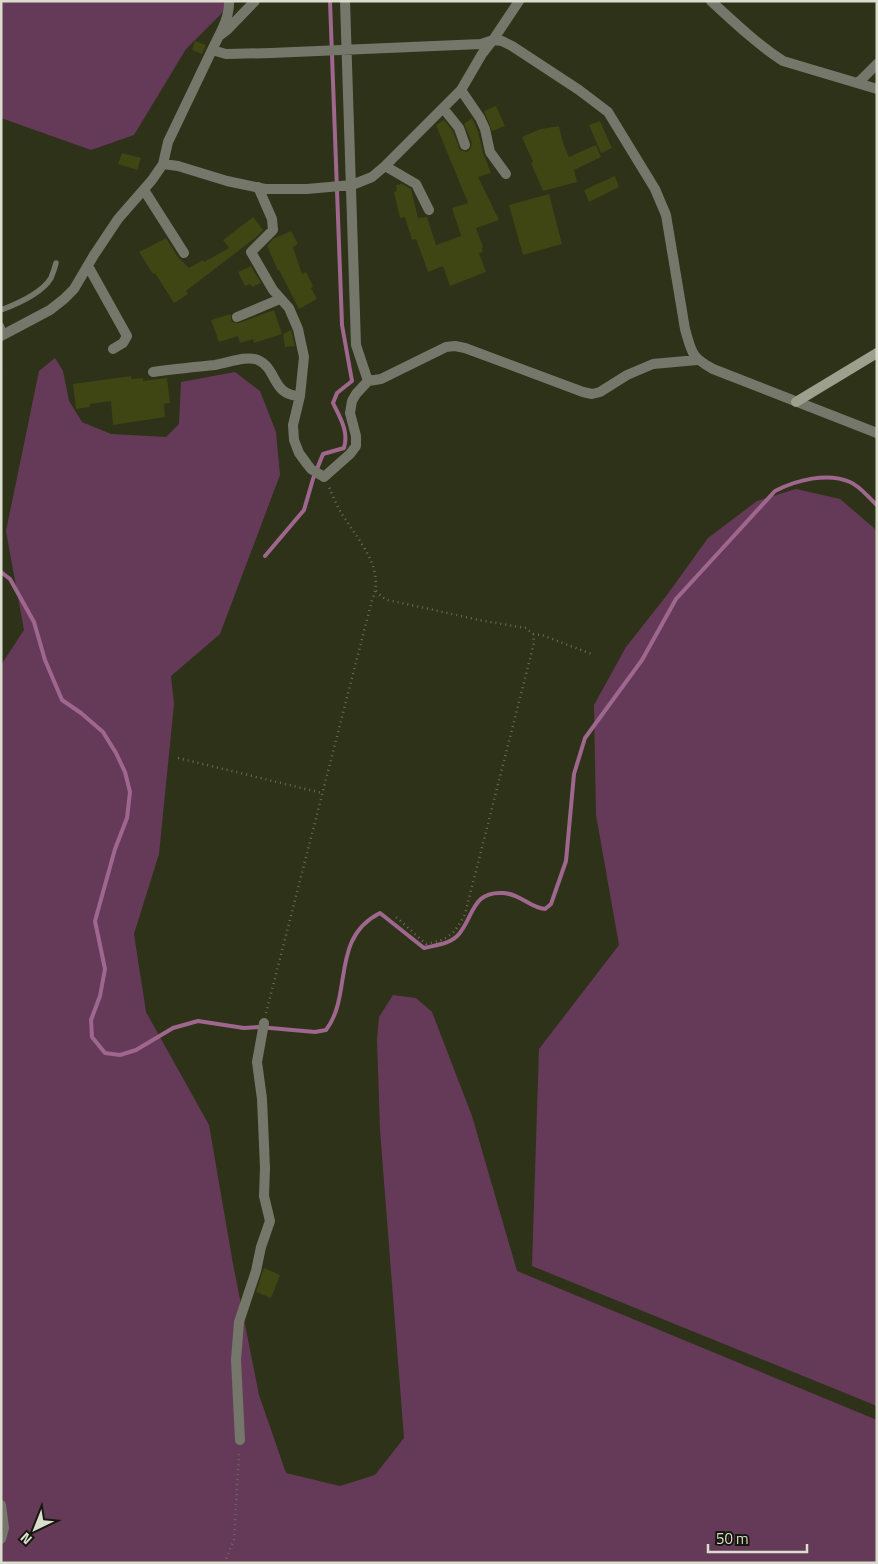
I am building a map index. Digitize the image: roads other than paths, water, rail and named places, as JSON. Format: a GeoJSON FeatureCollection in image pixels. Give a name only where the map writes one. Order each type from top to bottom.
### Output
{"type":"FeatureCollection","features":[{"type":"Feature","properties":{"kind":"street"},"geometry":{"type":"LineString","coordinates":[[3,331],[50,310],[74,289],[118,219],[144,190],[163,164],[168,142],[227,17],[229,1]]}},
{"type":"Feature","properties":{"kind":"street"},"geometry":{"type":"LineString","coordinates":[[218,36],[227,30],[255,1]]}},
{"type":"Feature","properties":{"kind":"street"},"geometry":{"type":"LineString","coordinates":[[345,1],[337,49],[347,186],[351,212],[356,345],[368,381]]}},
{"type":"Feature","properties":{"kind":"street"},"geometry":{"type":"LineString","coordinates":[[163,164],[178,166],[227,181],[265,189],[307,189],[347,186],[372,177],[461,90],[482,54],[519,1]]}},
{"type":"Feature","properties":{"kind":"street"},"geometry":{"type":"LineString","coordinates":[[712,1],[740,28],[783,61],[877,90]]}},
{"type":"Feature","properties":{"kind":"street"},"geometry":{"type":"LineString","coordinates":[[212,50],[226,54],[271,53],[481,44],[493,40],[502,41],[512,46],[579,90],[608,112],[619,127],[655,189],[666,215],[685,329],[690,348],[697,360],[713,369],[877,433]]}},
{"type":"Feature","properties":{"kind":"street"},"geometry":{"type":"LineString","coordinates":[[858,83],[877,64]]}},
{"type":"Feature","properties":{"kind":"street"},"geometry":{"type":"LineString","coordinates":[[461,90],[480,118],[485,129],[490,152],[506,174]]}},
{"type":"Feature","properties":{"kind":"street"},"geometry":{"type":"LineString","coordinates":[[443,108],[459,128],[465,146]]}},
{"type":"Feature","properties":{"kind":"street"},"geometry":{"type":"LineString","coordinates":[[385,166],[416,184],[429,210]]}},
{"type":"Feature","properties":{"kind":"street"},"geometry":{"type":"LineString","coordinates":[[258,188],[272,219],[273,230],[251,252],[273,290],[289,308],[298,329],[304,357],[300,396],[293,425],[294,440],[299,453],[318,473],[350,454],[356,446],[356,436],[350,413],[351,407],[356,394],[368,381],[381,379],[446,347],[465,348],[582,392],[592,394],[600,392],[627,375],[653,364],[697,360]]}},
{"type":"Feature","properties":{"kind":"street"},"geometry":{"type":"LineString","coordinates":[[144,190],[184,253]]}},
{"type":"Feature","properties":{"kind":"street"},"geometry":{"type":"LineString","coordinates":[[88,266],[127,336],[123,343],[113,349]]}},
{"type":"Feature","properties":{"kind":"street"},"geometry":{"type":"LineString","coordinates":[[237,317],[280,299]]}},
{"type":"Feature","properties":{"kind":"street"},"geometry":{"type":"LineString","coordinates":[[796,402],[877,353]]}},
{"type":"Feature","properties":{"kind":"street"},"geometry":{"type":"LineString","coordinates":[[153,372],[248,359],[256,360],[263,364],[284,392],[300,396]]}},
{"type":"Feature","properties":{"kind":"street"},"geometry":{"type":"LineString","coordinates":[[240,1440],[236,1360],[239,1322],[270,1221],[264,1196],[265,1168],[262,1099],[258,1062],[263,1026]]}},
{"type":"Feature","properties":{"kind":"street"},"geometry":{"type":"LineString","coordinates":[[1,1505],[4,1528],[1,1539]]}},
{"type":"Feature","properties":{"kind":"lane"},"geometry":{"type":"LineString","coordinates":[[1,310],[23,301],[44,285],[50,278],[56,263]]}},
{"type":"Feature","properties":{"kind":"waterway"},"geometry":{"type":"LineString","coordinates":[[265,556],[304,510],[323,454],[344,448],[345,442],[345,430],[333,403],[337,393],[352,381],[342,325],[330,1]]}},
{"type":"Feature","properties":{"kind":"waterway"},"geometry":{"type":"LineString","coordinates":[[1,572],[10,579],[34,622],[45,660],[62,700],[103,732],[125,772],[130,792],[127,818],[115,849],[95,921],[105,969],[100,996],[91,1020],[92,1037],[105,1053],[120,1055],[136,1050],[173,1028],[198,1021],[244,1028],[259,1027],[315,1032],[326,1030],[334,1016],[339,1000],[344,968],[354,937],[364,924],[380,913],[424,948],[443,944],[456,937],[464,927],[479,900],[493,893],[509,894],[545,909],[551,904],[566,861],[574,774],[585,738],[642,660],[676,599],[775,491],[783,487],[812,479],[841,479],[857,486],[877,505]]}}]}
